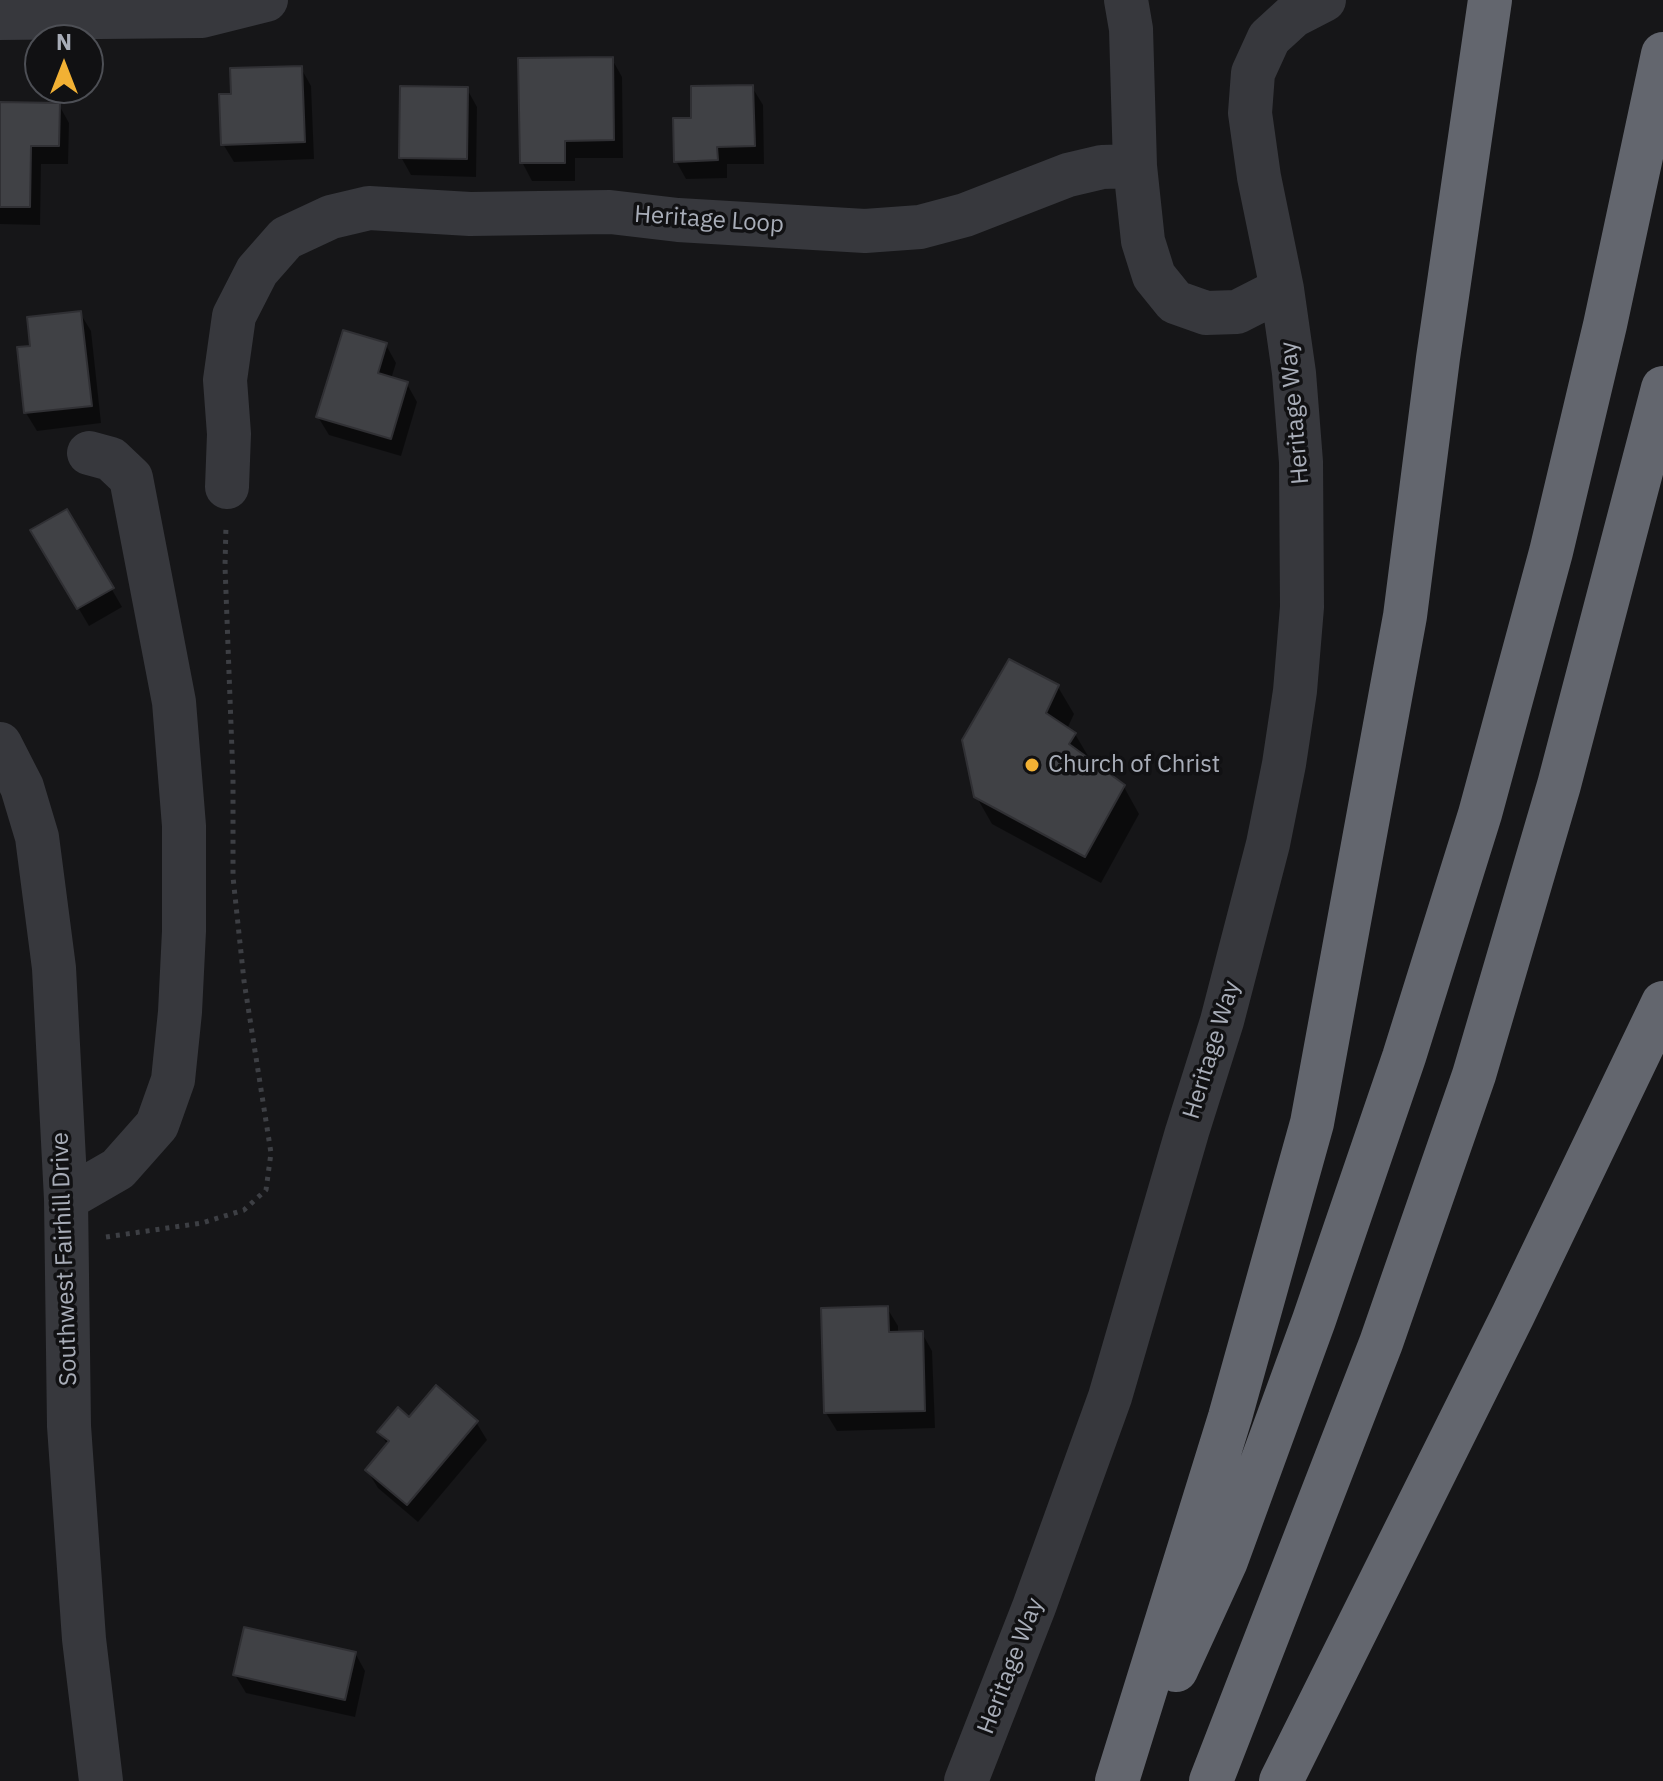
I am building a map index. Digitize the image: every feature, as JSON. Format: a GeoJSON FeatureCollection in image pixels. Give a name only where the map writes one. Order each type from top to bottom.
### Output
{"type":"FeatureCollection","features":[{"type":"Feature","properties":{"kind":"highway"},"geometry":{"type":"LineString","coordinates":[[1117,1781],[1230,1417],[1312,1123],[1405,616],[1438,358],[1490,0]]}},
{"type":"Feature","properties":{"kind":"highway"},"geometry":{"type":"LineString","coordinates":[[1125,1781],[1226,1561],[1314,1320],[1418,1012],[1480,814],[1551,552],[1663,54]]}},
{"type":"Feature","properties":{"kind":"highway"},"geometry":{"type":"LineString","coordinates":[[1211,1781],[1381,1343],[1474,1075],[1563,770],[1663,388]]}},
{"type":"Feature","properties":{"kind":"highway"},"geometry":{"type":"LineString","coordinates":[[1281,1781],[1513,1315],[1663,1003]]}},
{"type":"Feature","properties":{"kind":"street"},"geometry":{"type":"LineString","coordinates":[[0,18],[202,16],[266,0]]}},
{"type":"Feature","properties":{"kind":"street"},"geometry":{"type":"LineString","coordinates":[[1126,0],[1131,29],[1135,166],[1143,241],[1154,276],[1175,302],[1206,313],[1237,312],[1282,289]]}},
{"type":"Feature","properties":{"kind":"street","name":"Heritage Way"},"geometry":{"type":"LineString","coordinates":[[966,1781],[1039,1594],[1110,1397],[1222,1021],[1268,844],[1295,691],[1302,607],[1301,462],[1294,373],[1282,289],[1253,145],[1250,113],[1253,73],[1269,38],[1293,16],[1324,0]]}},
{"type":"Feature","properties":{"kind":"street","name":"Heritage Loop"},"geometry":{"type":"LineString","coordinates":[[227,487],[229,434],[225,380],[234,316],[257,271],[286,238],[331,217],[369,208],[470,214],[610,212],[678,220],[879,230],[920,227],[965,215],[1068,175],[1102,167],[1135,166]]}},
{"type":"Feature","properties":{"kind":"street"},"geometry":{"type":"LineString","coordinates":[[66,1199],[118,1169],[157,1125],[173,1080],[184,931],[184,826],[174,702],[131,478],[111,459],[89,453]]}},
{"type":"Feature","properties":{"kind":"street","name":"Southwest Fairhill Drive"},"geometry":{"type":"LineString","coordinates":[[0,744],[22,787],[37,837],[54,968],[66,1199],[69,1426],[84,1639],[101,1781]]}},
{"type":"Feature","properties":{"kind":"building"},"geometry":{"type":"Polygon","coordinates":[[[613,57],[614,140],[565,141],[565,163],[520,163],[518,58],[613,57]]]}},
{"type":"Feature","properties":{"kind":"building"},"geometry":{"type":"Polygon","coordinates":[[[302,66],[305,142],[221,145],[219,94],[231,94],[230,68],[302,66]]]}},
{"type":"Feature","properties":{"kind":"building"},"geometry":{"type":"Polygon","coordinates":[[[753,85],[755,146],[717,147],[718,160],[674,162],[673,118],[691,118],[691,86],[753,85]]]}},
{"type":"Feature","properties":{"kind":"building"},"geometry":{"type":"Polygon","coordinates":[[[400,86],[468,87],[467,159],[399,158],[400,86]]]}},
{"type":"Feature","properties":{"kind":"building"},"geometry":{"type":"Polygon","coordinates":[[[0,102],[60,104],[59,146],[31,146],[30,207],[0,207],[0,102]]]}},
{"type":"Feature","properties":{"kind":"building"},"geometry":{"type":"Polygon","coordinates":[[[81,311],[92,406],[24,413],[17,347],[30,346],[27,317],[81,311]]]}},
{"type":"Feature","properties":{"kind":"building"},"geometry":{"type":"Polygon","coordinates":[[[343,330],[387,343],[378,373],[408,382],[391,439],[316,417],[343,330]]]}},
{"type":"Feature","properties":{"kind":"building"},"geometry":{"type":"Polygon","coordinates":[[[67,509],[114,588],[77,609],[30,530],[67,509]]]}},
{"type":"Feature","properties":{"kind":"building","name":"Church of Christ"},"geometry":{"type":"Polygon","coordinates":[[[1009,659],[1059,685],[1046,713],[1076,733],[1069,744],[1125,785],[1085,857],[974,797],[962,740],[1009,659]]]}},
{"type":"Feature","properties":{"kind":"building"},"geometry":{"type":"Polygon","coordinates":[[[888,1306],[889,1332],[923,1331],[925,1411],[824,1413],[821,1308],[888,1306]]]}},
{"type":"Feature","properties":{"kind":"building"},"geometry":{"type":"Polygon","coordinates":[[[436,1385],[478,1421],[407,1505],[365,1470],[389,1441],[377,1432],[398,1407],[409,1417],[436,1385]]]}},
{"type":"Feature","properties":{"kind":"building"},"geometry":{"type":"Polygon","coordinates":[[[244,1627],[356,1652],[345,1700],[233,1675],[244,1627]]]}},
{"type":"Feature","properties":{"kind":"place","name":"Church of Christ"},"geometry":{"type":"Point","coordinates":[1032,765]}}]}
